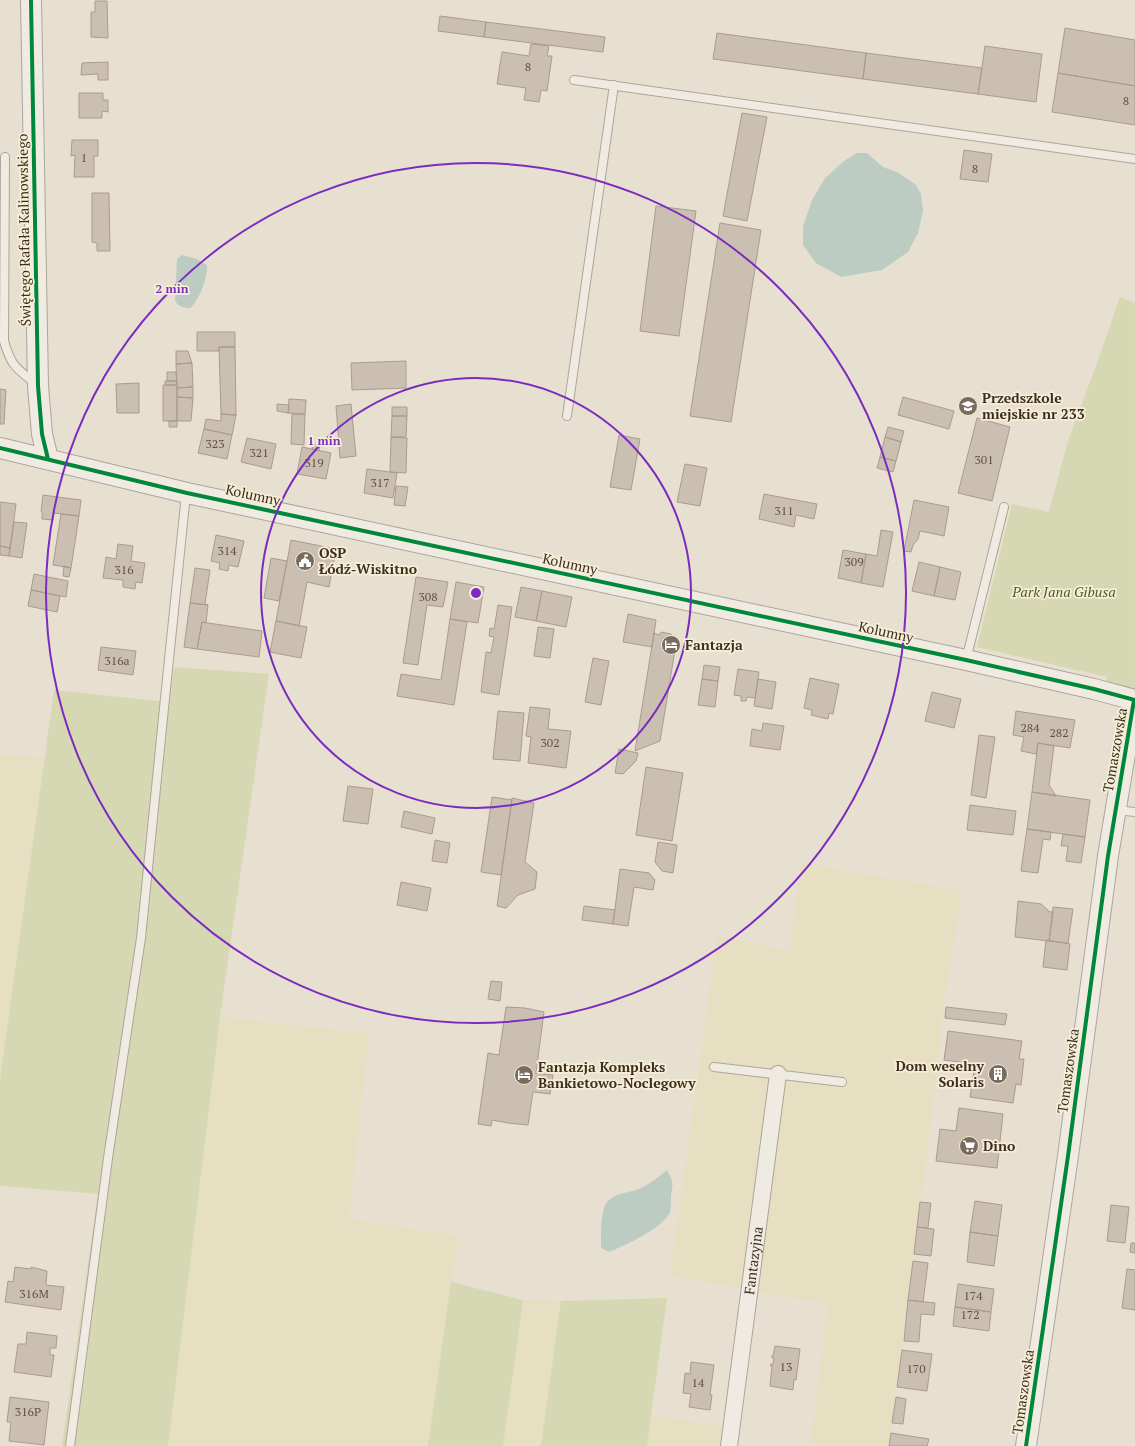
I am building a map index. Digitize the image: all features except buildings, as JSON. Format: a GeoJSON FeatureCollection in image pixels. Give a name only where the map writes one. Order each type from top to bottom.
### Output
{"type":"FeatureCollection","features":[{"type":"Feature","properties":{"kind":"street","name":"Świętego Rafała Kalinowskiego"},"geometry":{"type":"LineString","coordinates":[[30,0],[38,386],[42,434],[48,459]]}},
{"type":"Feature","properties":{"kind":"street","name":"Kolumny"},"geometry":{"type":"LineString","coordinates":[[0,448],[187,493],[966,660],[1094,689],[1135,700]]}},
{"type":"Feature","properties":{"kind":"street","name":"Tomaszowska"},"geometry":{"type":"LineString","coordinates":[[1026,1446],[1069,1148],[1108,856],[1135,700]]}},
{"type":"Feature","properties":{"kind":"street","name":"Fantazyjna"},"geometry":{"type":"LineString","coordinates":[[729,1446],[778,1074]]}},
{"type":"Feature","properties":{"kind":"lane"},"geometry":{"type":"LineString","coordinates":[[574,80],[1135,159]]}},
{"type":"Feature","properties":{"kind":"lane"},"geometry":{"type":"LineString","coordinates":[[567,416],[614,85]]}},
{"type":"Feature","properties":{"kind":"lane"},"geometry":{"type":"LineString","coordinates":[[4,157],[4,341],[12,363],[38,386]]}},
{"type":"Feature","properties":{"kind":"lane"},"geometry":{"type":"LineString","coordinates":[[70,1446],[107,1166],[141,938],[187,493]]}},
{"type":"Feature","properties":{"kind":"lane"},"geometry":{"type":"LineString","coordinates":[[966,660],[1004,508]]}},
{"type":"Feature","properties":{"kind":"lane"},"geometry":{"type":"LineString","coordinates":[[1116,810],[1135,812]]}},
{"type":"Feature","properties":{"kind":"lane"},"geometry":{"type":"LineString","coordinates":[[714,1067],[842,1082]]}},
{"type":"Feature","properties":{"kind":"shaded area"},"geometry":{"type":"Polygon","coordinates":[[[857,153],[867,153],[883,167],[899,173],[916,185],[921,194],[923,211],[918,233],[908,252],[882,270],[841,277],[816,263],[803,245],[803,226],[812,200],[825,178],[844,161],[857,153]]]}},
{"type":"Feature","properties":{"kind":"shaded area"},"geometry":{"type":"Polygon","coordinates":[[[182,255],[197,259],[207,265],[206,276],[202,288],[197,300],[190,308],[182,307],[175,301],[177,259],[182,255]]]}},
{"type":"Feature","properties":{"kind":"shaded area"},"geometry":{"type":"Polygon","coordinates":[[[0,754],[44,758],[0,1080],[0,754]]]}},
{"type":"Feature","properties":{"kind":"shaded area"},"geometry":{"type":"Polygon","coordinates":[[[802,863],[962,891],[942,1019],[934,1099],[889,1446],[810,1446],[828,1304],[670,1276],[717,936],[789,951],[802,863]]]}},
{"type":"Feature","properties":{"kind":"shaded area"},"geometry":{"type":"Polygon","coordinates":[[[220,1017],[369,1033],[349,1219],[458,1236],[428,1446],[168,1446],[220,1017]]]}},
{"type":"Feature","properties":{"kind":"shaded area"},"geometry":{"type":"Polygon","coordinates":[[[667,1170],[672,1180],[672,1185],[671,1206],[667,1218],[652,1230],[609,1252],[601,1248],[602,1218],[607,1202],[619,1194],[637,1190],[645,1186],[667,1170]]]}},
{"type":"Feature","properties":{"kind":"shaded area"},"geometry":{"type":"Polygon","coordinates":[[[523,1300],[561,1301],[541,1446],[503,1446],[523,1300]]]}},
{"type":"Feature","properties":{"kind":"shaded area"},"geometry":{"type":"Polygon","coordinates":[[[652,1415],[741,1429],[738,1446],[647,1446],[652,1415]]]}},
{"type":"Feature","properties":{"kind":"green space","name":"Park Jana Gibusa"},"geometry":{"type":"Polygon","coordinates":[[[1120,297],[1135,303],[1135,688],[1106,682],[1107,677],[977,647],[1012,504],[1049,512],[1068,441],[1120,297]]]}},
{"type":"Feature","properties":{"kind":"green space"},"geometry":{"type":"Polygon","coordinates":[[[174,667],[269,674],[220,1017],[168,1446],[62,1446],[98,1194],[0,1186],[0,1080],[54,690],[168,702],[174,667]]]}},
{"type":"Feature","properties":{"kind":"green space"},"geometry":{"type":"Polygon","coordinates":[[[451,1282],[523,1300],[503,1446],[428,1446],[451,1282]]]}},
{"type":"Feature","properties":{"kind":"green space"},"geometry":{"type":"Polygon","coordinates":[[[667,1298],[647,1446],[541,1446],[561,1301],[667,1298]]]}},
{"type":"Feature","properties":{"kind":"cycle path"},"geometry":{"type":"LineString","coordinates":[[31,0],[38,386],[42,434],[48,459]]}},
{"type":"Feature","properties":{"kind":"cycle path"},"geometry":{"type":"LineString","coordinates":[[0,448],[187,493],[966,660],[1094,689],[1135,700]]}},
{"type":"Feature","properties":{"kind":"cycle path"},"geometry":{"type":"LineString","coordinates":[[1026,1446],[1068,1156],[1108,856],[1134,700]]}},
{"type":"Feature","properties":{"kind":"place","name":"Przedszkole miejskie nr 233"},"geometry":{"type":"Point","coordinates":[968,406]}},
{"type":"Feature","properties":{"kind":"place","name":"OSP Łódź-Wiskitno"},"geometry":{"type":"Point","coordinates":[305,561]}},
{"type":"Feature","properties":{"kind":"place","name":"Fantazja"},"geometry":{"type":"Point","coordinates":[671,645]}},
{"type":"Feature","properties":{"kind":"place","name":"Dom weselny Solaris"},"geometry":{"type":"Point","coordinates":[998,1074]}},
{"type":"Feature","properties":{"kind":"place","name":"Fantazja Kompleks Bankietowo-Noclegowy"},"geometry":{"type":"Point","coordinates":[524,1075]}},
{"type":"Feature","properties":{"kind":"place","name":"Dino"},"geometry":{"type":"Point","coordinates":[969,1146]}}]}
